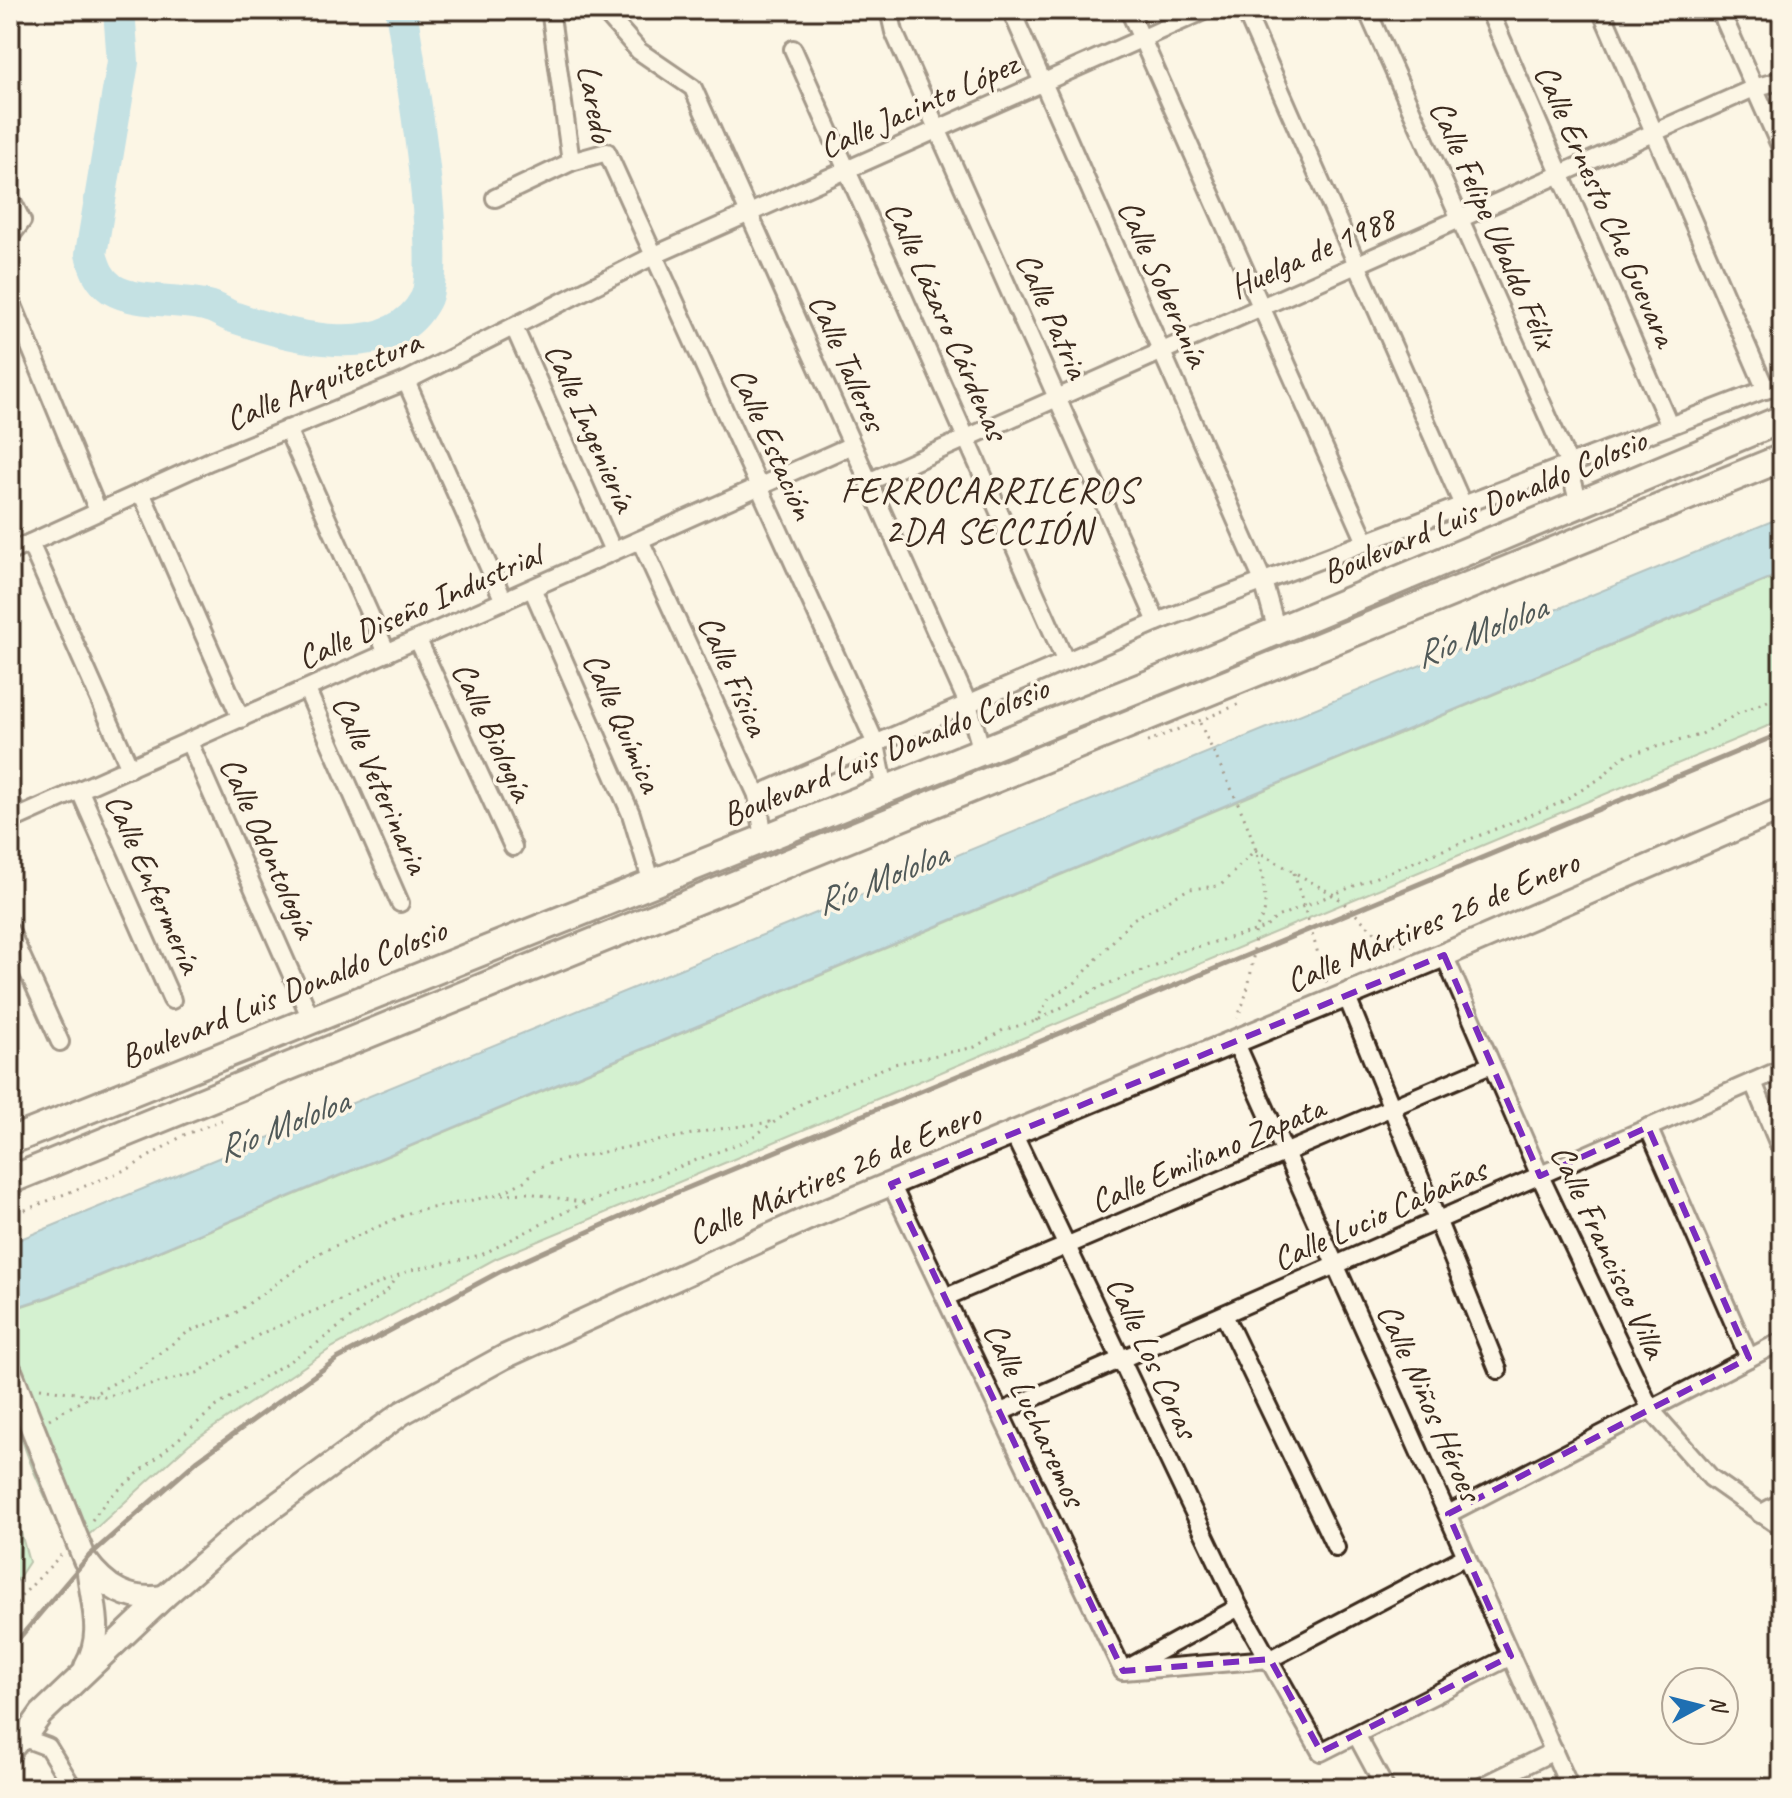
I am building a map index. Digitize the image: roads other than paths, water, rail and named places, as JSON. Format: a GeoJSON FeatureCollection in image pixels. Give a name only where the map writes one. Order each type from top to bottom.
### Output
{"type":"FeatureCollection","features":[{"type":"Feature","properties":{"kind":"main road","name":"Boulevard Luis Donaldo Colosio"},"geometry":{"type":"LineString","coordinates":[[10,1141],[1133,690],[1782,419]]}},
{"type":"Feature","properties":{"kind":"main road","name":"Boulevard Luis Donaldo Colosio"},"geometry":{"type":"LineString","coordinates":[[10,1180],[1782,458]]}},
{"type":"Feature","properties":{"kind":"main road"},"geometry":{"type":"LineString","coordinates":[[1133,690],[1145,720]]}},
{"type":"Feature","properties":{"kind":"street","name":"Laredo"},"geometry":{"type":"LineString","coordinates":[[554,10],[551,16],[571,162],[607,152],[655,255]]}},
{"type":"Feature","properties":{"kind":"street","name":"Laredo"},"geometry":{"type":"LineString","coordinates":[[603,10],[639,51],[693,88]]}},
{"type":"Feature","properties":{"kind":"street","name":"Calle Patria"},"geometry":{"type":"LineString","coordinates":[[889,10],[894,32],[1157,622]]}},
{"type":"Feature","properties":{"kind":"street","name":"Calle Soberanía"},"geometry":{"type":"LineString","coordinates":[[1011,10],[1263,581],[1277,631]]}},
{"type":"Feature","properties":{"kind":"street"},"geometry":{"type":"LineString","coordinates":[[1129,10],[1366,542]]}},
{"type":"Feature","properties":{"kind":"street","name":"Calle Jacinto López"},"geometry":{"type":"LineString","coordinates":[[655,255],[1206,10]]}},
{"type":"Feature","properties":{"kind":"street"},"geometry":{"type":"LineString","coordinates":[[1245,10],[1462,503]]}},
{"type":"Feature","properties":{"kind":"street","name":"Calle Felipe Ubaldo Félix"},"geometry":{"type":"LineString","coordinates":[[1367,10],[1568,462],[1579,505]]}},
{"type":"Feature","properties":{"kind":"street","name":"Calle Ernesto Che Guevara"},"geometry":{"type":"LineString","coordinates":[[1489,10],[1669,424]]}},
{"type":"Feature","properties":{"kind":"street"},"geometry":{"type":"LineString","coordinates":[[1601,10],[1774,386]]}},
{"type":"Feature","properties":{"kind":"street"},"geometry":{"type":"LineString","coordinates":[[1720,10],[1782,150]]}},
{"type":"Feature","properties":{"kind":"street","name":"Calle Lázaro Cárdenas"},"geometry":{"type":"LineString","coordinates":[[793,49],[1065,660]]}},
{"type":"Feature","properties":{"kind":"street","name":"Huelga de 1988"},"geometry":{"type":"LineString","coordinates":[[868,482],[1754,88],[1782,80]]}},
{"type":"Feature","properties":{"kind":"street","name":"Calle Talleres"},"geometry":{"type":"LineString","coordinates":[[693,88],[968,704],[982,751]]}},
{"type":"Feature","properties":{"kind":"street"},"geometry":{"type":"LineString","coordinates":[[495,198],[571,162]]}},
{"type":"Feature","properties":{"kind":"street"},"geometry":{"type":"LineString","coordinates":[[10,197],[22,221],[10,237]]}},
{"type":"Feature","properties":{"kind":"street","name":"Calle Arquitectura"},"geometry":{"type":"LineString","coordinates":[[10,552],[141,492],[406,381],[655,255]]}},
{"type":"Feature","properties":{"kind":"street","name":"Calle Estación"},"geometry":{"type":"LineString","coordinates":[[655,255],[876,744],[885,790]]}},
{"type":"Feature","properties":{"kind":"street"},"geometry":{"type":"LineString","coordinates":[[10,298],[98,511]]}},
{"type":"Feature","properties":{"kind":"street","name":"Calle Ingeniería"},"geometry":{"type":"LineString","coordinates":[[514,327],[613,551]]}},
{"type":"Feature","properties":{"kind":"street"},"geometry":{"type":"LineString","coordinates":[[406,381],[504,601]]}},
{"type":"Feature","properties":{"kind":"street","name":"Boulevard Luis Donaldo Colosio"},"geometry":{"type":"LineString","coordinates":[[757,795],[1157,622],[1568,462],[1774,386]]}},
{"type":"Feature","properties":{"kind":"street"},"geometry":{"type":"LineString","coordinates":[[287,429],[387,653]]}},
{"type":"Feature","properties":{"kind":"street","name":"Calle Diseño Industrial"},"geometry":{"type":"LineString","coordinates":[[14,819],[852,445]]}},
{"type":"Feature","properties":{"kind":"street"},"geometry":{"type":"LineString","coordinates":[[141,492],[241,719]]}},
{"type":"Feature","properties":{"kind":"street","name":"Calle Física"},"geometry":{"type":"LineString","coordinates":[[640,540],[757,795],[764,838]]}},
{"type":"Feature","properties":{"kind":"street"},"geometry":{"type":"LineString","coordinates":[[30,543],[130,768]]}},
{"type":"Feature","properties":{"kind":"street","name":"Calle Química"},"geometry":{"type":"LineString","coordinates":[[532,588],[631,814],[652,883]]}},
{"type":"Feature","properties":{"kind":"street","name":"Calle Biología"},"geometry":{"type":"LineString","coordinates":[[418,640],[513,847]]}},
{"type":"Feature","properties":{"kind":"street","name":"Calle Veterinaria"},"geometry":{"type":"LineString","coordinates":[[307,690],[400,903]]}},
{"type":"Feature","properties":{"kind":"street","name":"Calle Odontología"},"geometry":{"type":"LineString","coordinates":[[189,742],[312,1021]]}},
{"type":"Feature","properties":{"kind":"street","name":"Calle Enfermería"},"geometry":{"type":"LineString","coordinates":[[80,791],[172,1000]]}},
{"type":"Feature","properties":{"kind":"street"},"geometry":{"type":"LineString","coordinates":[[10,800],[14,819]]}},
{"type":"Feature","properties":{"kind":"street","name":"Calle Mártires 26 de Enero"},"geometry":{"type":"LineString","coordinates":[[15,1741],[164,1597],[238,1533],[402,1413],[504,1357],[891,1184],[1444,955],[1782,809]]}},
{"type":"Feature","properties":{"kind":"street"},"geometry":{"type":"LineString","coordinates":[[10,931],[60,1042]]}},
{"type":"Feature","properties":{"kind":"street","name":"Calle Francisco Villa"},"geometry":{"type":"LineString","coordinates":[[1444,955],[1540,1176],[1651,1410],[1711,1478],[1782,1528]]}},
{"type":"Feature","properties":{"kind":"street"},"geometry":{"type":"LineString","coordinates":[[1346,995],[1498,1370]]}},
{"type":"Feature","properties":{"kind":"street","name":"Calle Niños Héroes"},"geometry":{"type":"LineString","coordinates":[[1235,1041],[1570,1788]]}},
{"type":"Feature","properties":{"kind":"street","name":"Calle Emiliano Zapata"},"geometry":{"type":"LineString","coordinates":[[946,1297],[1491,1065]]}},
{"type":"Feature","properties":{"kind":"street","name":"Calle Lucio Cabañas"},"geometry":{"type":"LineString","coordinates":[[1001,1412],[1782,1069]]}},
{"type":"Feature","properties":{"kind":"street"},"geometry":{"type":"LineString","coordinates":[[1753,1082],[1782,1152]]}},
{"type":"Feature","properties":{"kind":"street"},"geometry":{"type":"LineString","coordinates":[[1648,1127],[1749,1358]]}},
{"type":"Feature","properties":{"kind":"street","name":"Calle Los Coras"},"geometry":{"type":"LineString","coordinates":[[1013,1133],[1239,1607]]}},
{"type":"Feature","properties":{"kind":"street","name":"Calle Lucharemos"},"geometry":{"type":"LineString","coordinates":[[891,1184],[1123,1671]]}},
{"type":"Feature","properties":{"kind":"street"},"geometry":{"type":"LineString","coordinates":[[1224,1315],[1336,1548]]}},
{"type":"Feature","properties":{"kind":"street"},"geometry":{"type":"LineString","coordinates":[[1448,1514],[1782,1341]]}},
{"type":"Feature","properties":{"kind":"street"},"geometry":{"type":"LineString","coordinates":[[10,1371],[88,1564],[98,1625],[96,1650],[78,1681]]}},
{"type":"Feature","properties":{"kind":"street"},"geometry":{"type":"LineString","coordinates":[[1760,1514],[1782,1502]]}},
{"type":"Feature","properties":{"kind":"street"},"geometry":{"type":"LineString","coordinates":[[1123,1671],[1270,1659],[1466,1556]]}},
{"type":"Feature","properties":{"kind":"street"},"geometry":{"type":"LineString","coordinates":[[88,1564],[127,1597],[143,1600],[164,1597]]}},
{"type":"Feature","properties":{"kind":"street"},"geometry":{"type":"LineString","coordinates":[[1123,1671],[1239,1607],[1321,1752],[1511,1656]]}},
{"type":"Feature","properties":{"kind":"street"},"geometry":{"type":"LineString","coordinates":[[1357,1736],[1385,1788]]}},
{"type":"Feature","properties":{"kind":"street"},"geometry":{"type":"LineString","coordinates":[[15,1741],[48,1747],[73,1788]]}},
{"type":"Feature","properties":{"kind":"street"},"geometry":{"type":"LineString","coordinates":[[1479,1788],[1554,1751]]}},
{"type":"Feature","properties":{"kind":"water"},"geometry":{"type":"Polygon","coordinates":[[[1782,517],[1782,573],[50,1296],[10,1309],[11,1243],[1782,517]]]}},
{"type":"Feature","properties":{"kind":"waterway"},"geometry":{"type":"LineString","coordinates":[[119,10],[123,62],[91,254],[101,278],[112,289],[133,297],[212,307],[236,318],[284,332],[338,340],[365,339],[389,332],[409,320],[425,300],[430,280],[428,206],[401,10]]}},
{"type":"Feature","properties":{"kind":"railway"},"geometry":{"type":"LineString","coordinates":[[10,1649],[89,1556],[198,1460],[337,1359],[501,1271],[661,1199],[1782,733]]}},
{"type":"Feature","properties":{"kind":"district","name":"FERROCARRILEROS 2DA SECCIÓN"},"geometry":{"type":"Point","coordinates":[989,510]}},
{"type":"Feature","properties":{"kind":"water label","name":"Río Mololoa"},"geometry":{"type":"Point","coordinates":[1480,631]}},
{"type":"Feature","properties":{"kind":"water label","name":"Río Mololoa"},"geometry":{"type":"Point","coordinates":[881,878]}},
{"type":"Feature","properties":{"kind":"water label","name":"Río Mololoa"},"geometry":{"type":"Point","coordinates":[282,1125]}}]}
